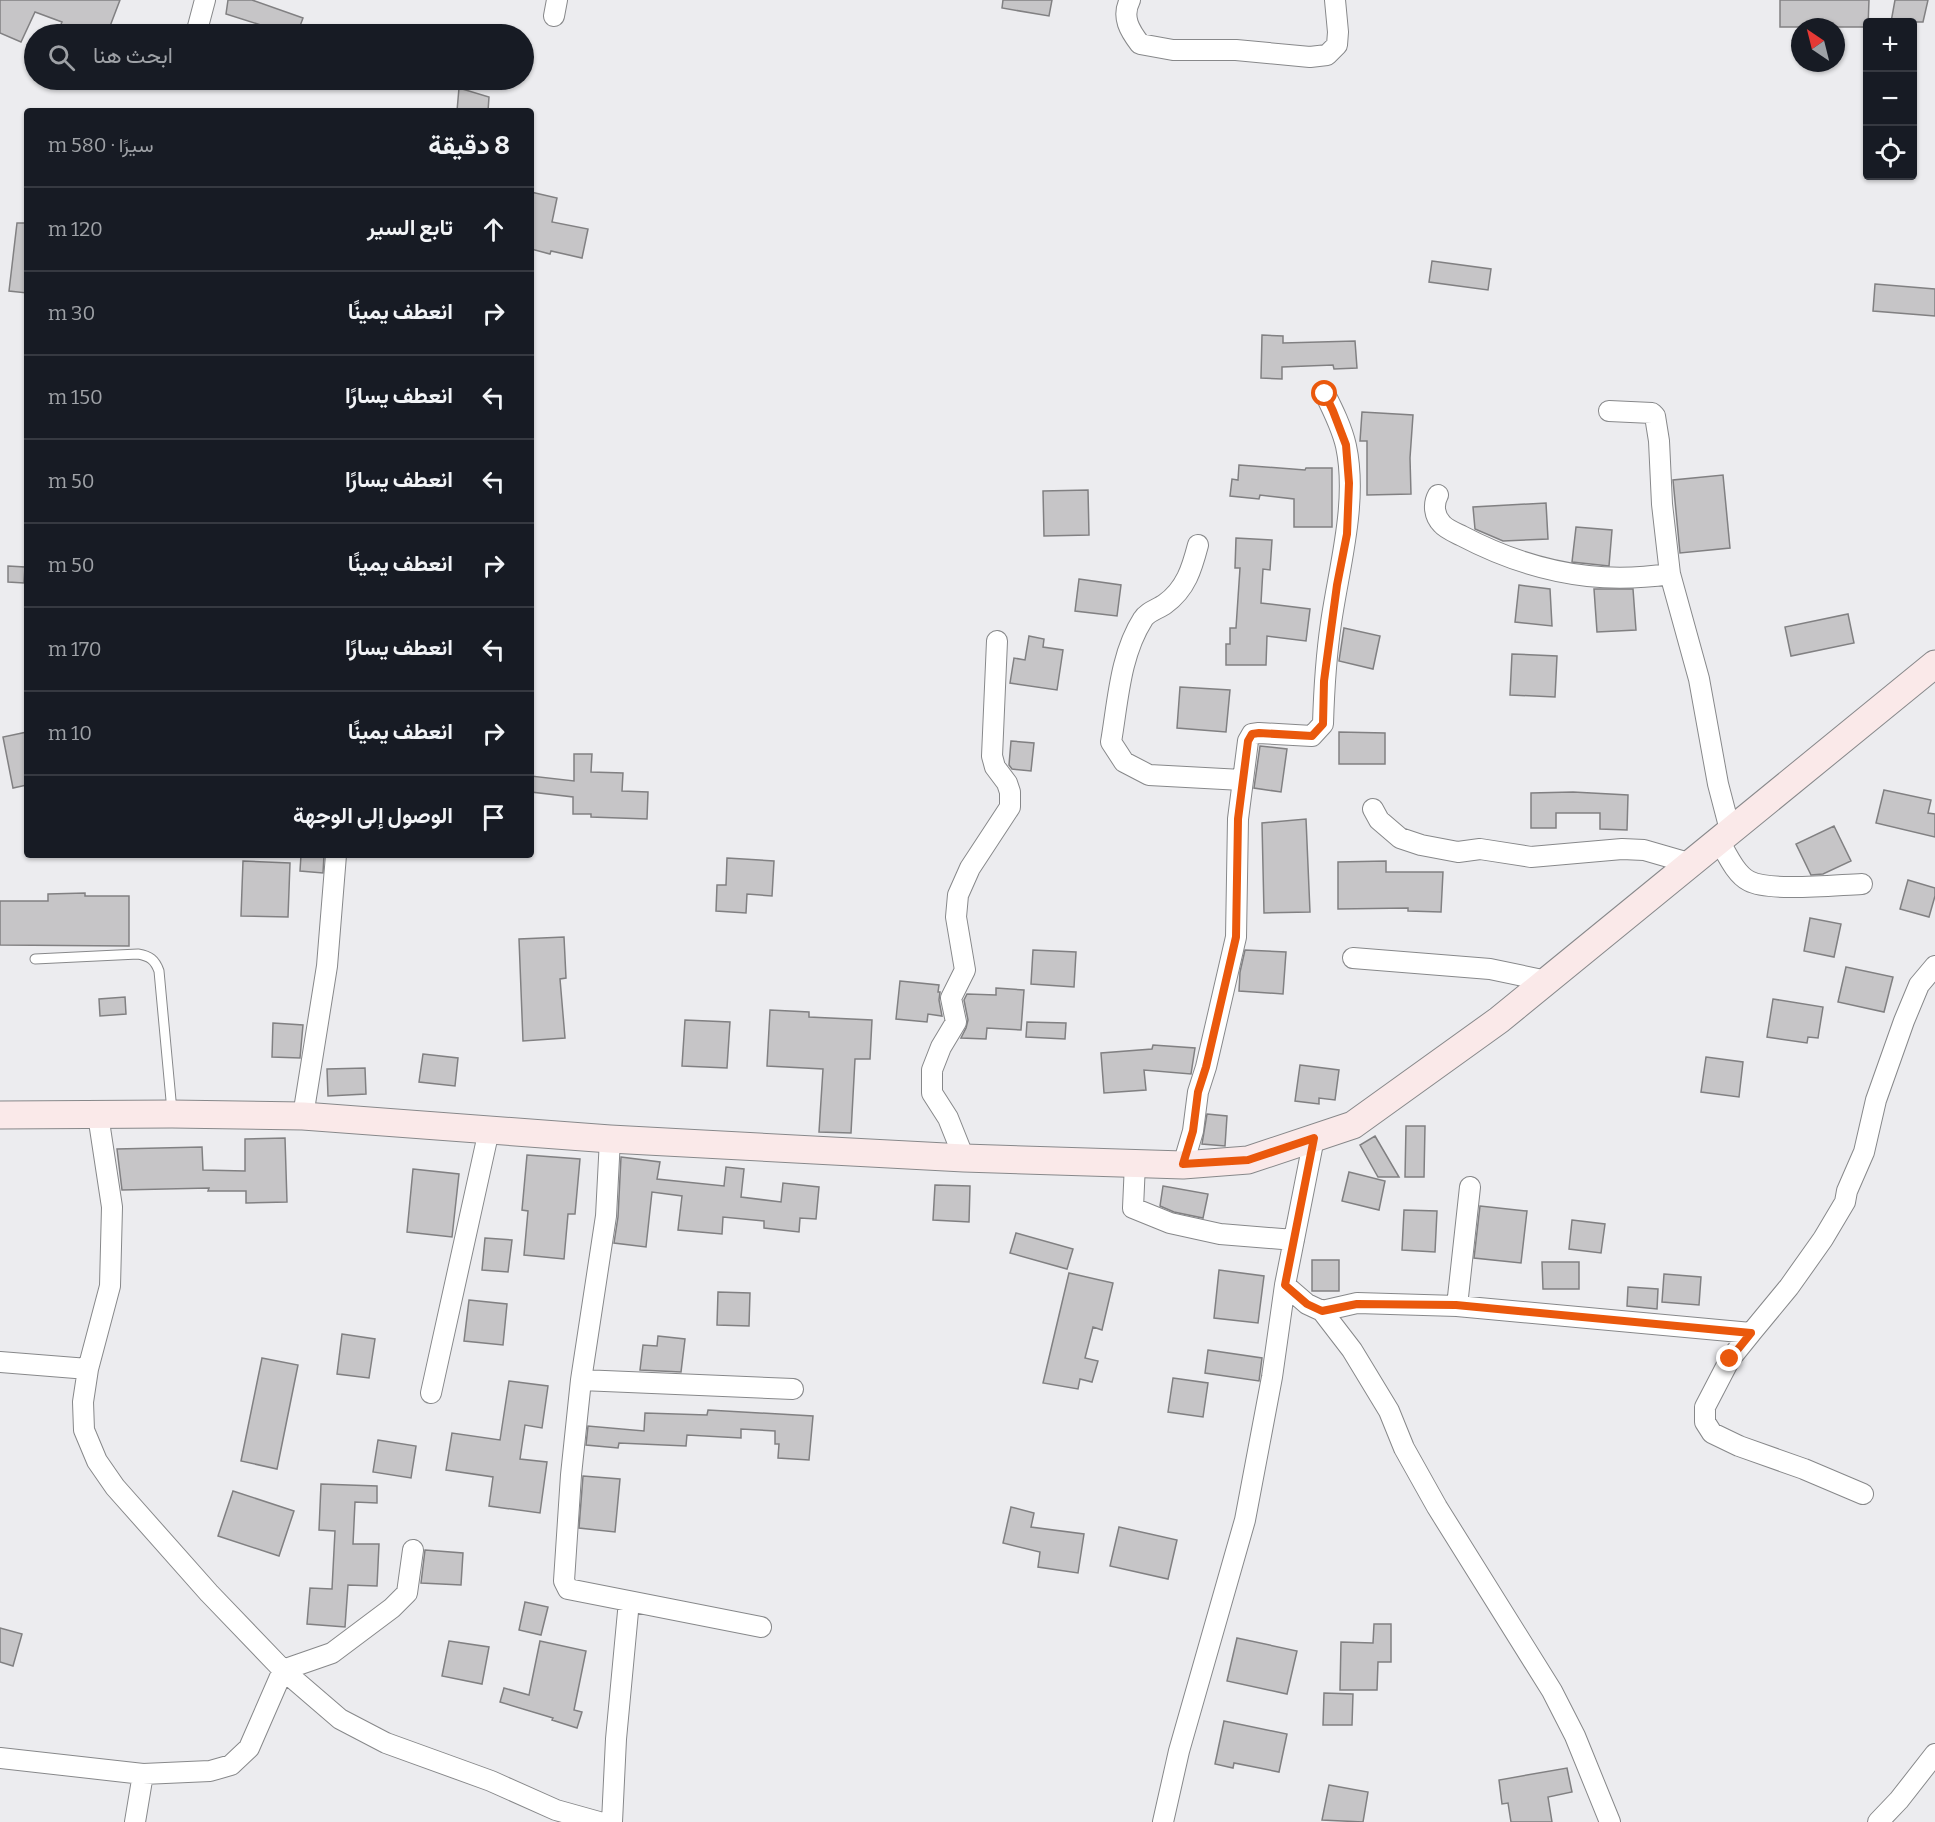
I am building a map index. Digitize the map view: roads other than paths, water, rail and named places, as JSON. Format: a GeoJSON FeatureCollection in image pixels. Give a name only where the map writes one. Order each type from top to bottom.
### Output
{"type":"FeatureCollection","features":[{"type":"Feature","properties":{"kind":"street"},"geometry":{"type":"LineString","coordinates":[[199,24],[205,0]]}},
{"type":"Feature","properties":{"kind":"street"},"geometry":{"type":"LineString","coordinates":[[1130,0],[1126,6],[1127,26],[1140,44],[1173,50],[1236,50],[1310,57],[1327,55],[1337,45],[1335,0]]}},
{"type":"Feature","properties":{"kind":"street"},"geometry":{"type":"LineString","coordinates":[[1183,1164],[1193,1131],[1198,1092],[1206,1067],[1236,937],[1238,819],[1248,741],[1252,734],[1312,736],[1323,724],[1324,681],[1335,595],[1347,534],[1349,483],[1346,445],[1325,394]]}},
{"type":"Feature","properties":{"kind":"street"},"geometry":{"type":"LineString","coordinates":[[1609,411],[1652,413],[1655,416],[1670,574],[1699,679],[1718,784],[1724,835],[1737,870],[1747,880],[1768,887],[1862,884]]}},
{"type":"Feature","properties":{"kind":"street"},"geometry":{"type":"LineString","coordinates":[[1438,495],[1434,502],[1435,512],[1442,524],[1475,543],[1535,565],[1561,572],[1606,578],[1670,574]]}},
{"type":"Feature","properties":{"kind":"street"},"geometry":{"type":"LineString","coordinates":[[1198,545],[1191,571],[1183,586],[1167,603],[1144,616],[1126,650],[1110,742],[1124,762],[1149,775],[1242,780]]}},
{"type":"Feature","properties":{"kind":"street"},"geometry":{"type":"LineString","coordinates":[[964,1158],[948,1118],[932,1093],[932,1070],[941,1047],[956,1022],[951,998],[965,970],[956,917],[958,895],[970,868],[1010,807],[1010,792],[1007,783],[995,767],[992,756],[997,641]]}},
{"type":"Feature","properties":{"kind":"street"},"geometry":{"type":"LineString","coordinates":[[0,1115],[172,1113],[303,1116],[610,1139],[964,1158],[1183,1164],[1248,1160],[1353,1125],[1499,1020],[1935,664]]}},
{"type":"Feature","properties":{"kind":"street"},"geometry":{"type":"LineString","coordinates":[[1373,809],[1379,820],[1400,838],[1421,845],[1458,852],[1480,849],[1531,857],[1622,849],[1644,850],[1689,863]]}},
{"type":"Feature","properties":{"kind":"street"},"geometry":{"type":"LineString","coordinates":[[303,1116],[327,966],[336,858]]}},
{"type":"Feature","properties":{"kind":"street"},"geometry":{"type":"LineString","coordinates":[[1353,958],[1490,969],[1547,981]]}},
{"type":"Feature","properties":{"kind":"street"},"geometry":{"type":"LineString","coordinates":[[1863,1494],[1804,1469],[1738,1446],[1712,1433],[1705,1422],[1705,1407],[1730,1359],[1789,1287],[1823,1239],[1845,1202],[1847,1191],[1864,1152],[1876,1100],[1904,1021],[1919,985],[1935,966]]}},
{"type":"Feature","properties":{"kind":"street"},"geometry":{"type":"LineString","coordinates":[[98,1114],[112,1207],[110,1286],[88,1369],[83,1402],[84,1430],[97,1461],[115,1487],[283,1670],[340,1719],[386,1743],[491,1781],[555,1810],[599,1822]]}},
{"type":"Feature","properties":{"kind":"street"},"geometry":{"type":"LineString","coordinates":[[431,1393],[489,1130]]}},
{"type":"Feature","properties":{"kind":"street"},"geometry":{"type":"LineString","coordinates":[[1163,1822],[1179,1751],[1245,1520],[1272,1377],[1285,1285],[1314,1138]]}},
{"type":"Feature","properties":{"kind":"street"},"geometry":{"type":"LineString","coordinates":[[610,1139],[606,1216],[580,1380],[564,1581],[568,1589],[761,1628]]}},
{"type":"Feature","properties":{"kind":"street"},"geometry":{"type":"LineString","coordinates":[[1135,1163],[1133,1208],[1170,1223],[1220,1234],[1294,1240]]}},
{"type":"Feature","properties":{"kind":"street"},"geometry":{"type":"LineString","coordinates":[[1456,1305],[1470,1187]]}},
{"type":"Feature","properties":{"kind":"street"},"geometry":{"type":"LineString","coordinates":[[1285,1285],[1307,1304],[1322,1311],[1352,1350],[1376,1390],[1437,1507],[1552,1691],[1575,1736],[1610,1822]]}},
{"type":"Feature","properties":{"kind":"street"},"geometry":{"type":"LineString","coordinates":[[1322,1311],[1357,1304],[1456,1305],[1751,1333]]}},
{"type":"Feature","properties":{"kind":"street"},"geometry":{"type":"LineString","coordinates":[[0,1362],[88,1369]]}},
{"type":"Feature","properties":{"kind":"street"},"geometry":{"type":"LineString","coordinates":[[580,1380],[793,1389]]}},
{"type":"Feature","properties":{"kind":"street"},"geometry":{"type":"LineString","coordinates":[[0,1758],[143,1774],[210,1771],[231,1765],[249,1748],[283,1670],[332,1653],[392,1608],[407,1593],[412,1550]]}},
{"type":"Feature","properties":{"kind":"street"},"geometry":{"type":"LineString","coordinates":[[612,1822],[616,1739],[629,1601]]}},
{"type":"Feature","properties":{"kind":"street"},"geometry":{"type":"LineString","coordinates":[[1878,1822],[1899,1800],[1935,1754]]}},
{"type":"Feature","properties":{"kind":"street"},"geometry":{"type":"LineString","coordinates":[[135,1822],[143,1774]]}},
{"type":"Feature","properties":{"kind":"lane"},"geometry":{"type":"LineString","coordinates":[[34,959],[138,954],[148,956],[156,962],[159,971],[172,1113]]}}]}
